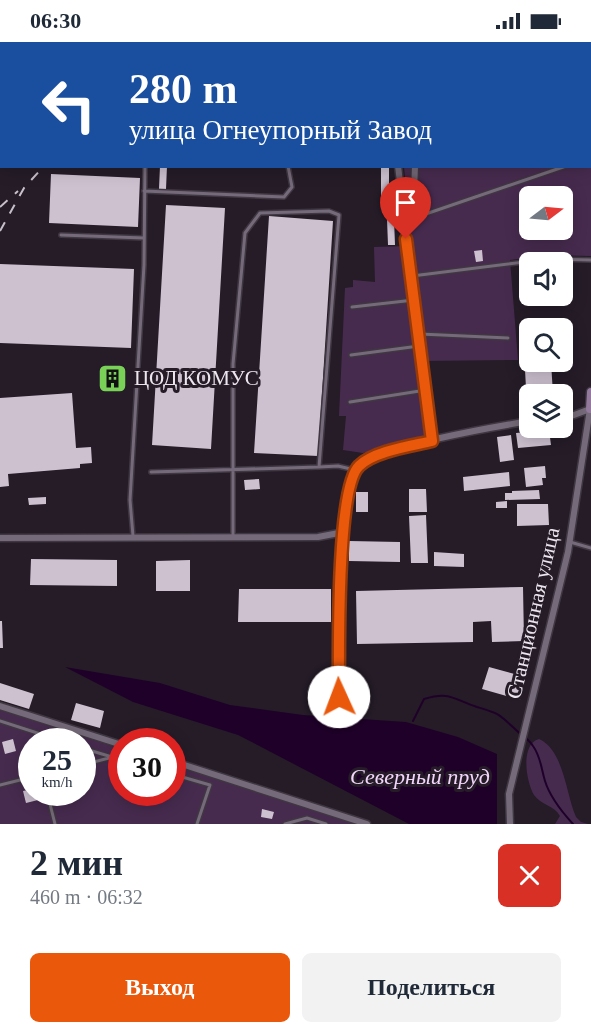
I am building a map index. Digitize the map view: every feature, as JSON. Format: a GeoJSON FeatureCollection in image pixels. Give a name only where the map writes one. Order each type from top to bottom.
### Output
{"type":"FeatureCollection","features":[{"type":"Feature","properties":{"kind":"street"},"geometry":{"type":"LineString","coordinates":[[398,168],[432,441]]}},
{"type":"Feature","properties":{"kind":"street"},"geometry":{"type":"LineString","coordinates":[[412,218],[415,168]]}},
{"type":"Feature","properties":{"kind":"street","name":"Станционная улица"},"geometry":{"type":"LineString","coordinates":[[510,824],[509,794],[569,542],[591,394]]}},
{"type":"Feature","properties":{"kind":"street"},"geometry":{"type":"LineString","coordinates":[[573,416],[590,409]]}},
{"type":"Feature","properties":{"kind":"street"},"geometry":{"type":"LineString","coordinates":[[339,697],[339,596],[349,486],[356,470],[375,456],[474,430],[519,423]]}},
{"type":"Feature","properties":{"kind":"street"},"geometry":{"type":"LineString","coordinates":[[0,538],[318,537],[344,532]]}},
{"type":"Feature","properties":{"kind":"street"},"geometry":{"type":"LineString","coordinates":[[0,706],[108,741]]}},
{"type":"Feature","properties":{"kind":"street"},"geometry":{"type":"LineString","coordinates":[[186,766],[367,824]]}},
{"type":"Feature","properties":{"kind":"lane"},"geometry":{"type":"LineString","coordinates":[[133,538],[130,500],[144,265],[145,168]]}},
{"type":"Feature","properties":{"kind":"lane"},"geometry":{"type":"LineString","coordinates":[[144,191],[284,197],[292,187],[288,168]]}},
{"type":"Feature","properties":{"kind":"lane"},"geometry":{"type":"LineString","coordinates":[[412,218],[560,168]]}},
{"type":"Feature","properties":{"kind":"lane"},"geometry":{"type":"LineString","coordinates":[[233,538],[233,364],[245,234],[260,213],[329,211],[339,215],[319,467]]}},
{"type":"Feature","properties":{"kind":"lane"},"geometry":{"type":"LineString","coordinates":[[61,235],[144,238]]}},
{"type":"Feature","properties":{"kind":"lane"},"geometry":{"type":"LineString","coordinates":[[411,277],[549,259],[591,260]]}},
{"type":"Feature","properties":{"kind":"lane"},"geometry":{"type":"LineString","coordinates":[[352,307],[414,300]]}},
{"type":"Feature","properties":{"kind":"lane"},"geometry":{"type":"LineString","coordinates":[[418,333],[508,338]]}},
{"type":"Feature","properties":{"kind":"lane"},"geometry":{"type":"LineString","coordinates":[[351,355],[420,346]]}},
{"type":"Feature","properties":{"kind":"lane"},"geometry":{"type":"LineString","coordinates":[[350,402],[426,390]]}},
{"type":"Feature","properties":{"kind":"lane"},"geometry":{"type":"LineString","coordinates":[[151,472],[338,466],[356,470]]}},
{"type":"Feature","properties":{"kind":"lane"},"geometry":{"type":"LineString","coordinates":[[569,542],[591,548]]}},
{"type":"Feature","properties":{"kind":"lane"},"geometry":{"type":"LineString","coordinates":[[0,721],[22,728]]}},
{"type":"Feature","properties":{"kind":"lane"},"geometry":{"type":"LineString","coordinates":[[186,778],[210,785],[197,824]]}},
{"type":"Feature","properties":{"kind":"lane"},"geometry":{"type":"LineString","coordinates":[[0,785],[18,780]]}},
{"type":"Feature","properties":{"kind":"lane"},"geometry":{"type":"LineString","coordinates":[[50,806],[55,824]]}},
{"type":"Feature","properties":{"kind":"lane"},"geometry":{"type":"LineString","coordinates":[[285,824],[307,818],[327,824]]}},
{"type":"Feature","properties":{"kind":"shaded area"},"geometry":{"type":"Polygon","coordinates":[[[404,168],[591,168],[591,256],[573,256],[573,252],[519,252],[519,259],[510,260],[518,360],[417,361],[426,437],[363,453],[343,450],[346,416],[339,416],[345,288],[353,287],[353,280],[375,282],[374,247],[412,246],[404,168]]]}},
{"type":"Feature","properties":{"kind":"shaded area"},"geometry":{"type":"Polygon","coordinates":[[[0,710],[56,728],[18,728],[18,806],[96,806],[96,741],[108,745],[108,806],[186,806],[186,769],[356,824],[0,824],[0,710]]]}},
{"type":"Feature","properties":{"kind":"shaded area"},"geometry":{"type":"Polygon","coordinates":[[[539,739],[554,753],[559,763],[576,817],[588,824],[555,824],[560,816],[534,795],[526,764],[529,748],[539,739]]]}},
{"type":"Feature","properties":{"kind":"water","name":"Северный пруд"},"geometry":{"type":"Polygon","coordinates":[[[65,667],[160,683],[230,705],[303,715],[406,722],[458,737],[497,754],[497,824],[409,824],[238,735],[133,702],[65,667]]]}},
{"type":"Feature","properties":{"kind":"building"},"geometry":{"type":"Polygon","coordinates":[[[160,168],[167,168],[166,189],[159,189],[160,168]]]}},
{"type":"Feature","properties":{"kind":"building"},"geometry":{"type":"Polygon","coordinates":[[[381,168],[389,168],[389,201],[381,201],[381,168]]]}},
{"type":"Feature","properties":{"kind":"building"},"geometry":{"type":"Polygon","coordinates":[[[51,174],[140,178],[138,227],[49,223],[51,174]]]}},
{"type":"Feature","properties":{"kind":"building"},"geometry":{"type":"Polygon","coordinates":[[[166,205],[225,208],[211,449],[152,445],[166,205]]]}},
{"type":"Feature","properties":{"kind":"building"},"geometry":{"type":"Polygon","coordinates":[[[269,216],[333,221],[318,456],[254,453],[269,216]]]}},
{"type":"Feature","properties":{"kind":"building"},"geometry":{"type":"Polygon","coordinates":[[[387,219],[394,219],[395,245],[388,245],[387,219]]]}},
{"type":"Feature","properties":{"kind":"building"},"geometry":{"type":"Polygon","coordinates":[[[482,250],[483,261],[476,262],[474,251],[482,250]]]}},
{"type":"Feature","properties":{"kind":"building"},"geometry":{"type":"Polygon","coordinates":[[[0,264],[134,269],[131,348],[0,343],[0,264]]]}},
{"type":"Feature","properties":{"kind":"building","name":"ЦОД КОМУС"},"geometry":{"type":"Polygon","coordinates":[[[102,369],[125,371],[125,387],[101,386],[102,369]]]}},
{"type":"Feature","properties":{"kind":"building"},"geometry":{"type":"Polygon","coordinates":[[[525,372],[552,372],[552,384],[526,384],[525,372]]]}},
{"type":"Feature","properties":{"kind":"building"},"geometry":{"type":"Polygon","coordinates":[[[72,393],[76,448],[91,447],[92,463],[80,464],[80,468],[8,474],[9,486],[0,487],[0,398],[72,393]]]}},
{"type":"Feature","properties":{"kind":"building"},"geometry":{"type":"Polygon","coordinates":[[[516,433],[519,433],[519,438],[550,438],[551,445],[518,448],[516,433]]]}},
{"type":"Feature","properties":{"kind":"building"},"geometry":{"type":"Polygon","coordinates":[[[511,435],[514,460],[500,462],[497,437],[511,435]]]}},
{"type":"Feature","properties":{"kind":"building"},"geometry":{"type":"Polygon","coordinates":[[[545,466],[546,478],[542,478],[543,485],[526,487],[524,468],[545,466]]]}},
{"type":"Feature","properties":{"kind":"building"},"geometry":{"type":"Polygon","coordinates":[[[509,472],[510,486],[464,491],[463,477],[509,472]]]}},
{"type":"Feature","properties":{"kind":"building"},"geometry":{"type":"Polygon","coordinates":[[[259,479],[260,489],[245,490],[244,480],[259,479]]]}},
{"type":"Feature","properties":{"kind":"building"},"geometry":{"type":"Polygon","coordinates":[[[409,489],[426,489],[427,512],[409,512],[409,489]]]}},
{"type":"Feature","properties":{"kind":"building"},"geometry":{"type":"Polygon","coordinates":[[[539,490],[540,499],[505,500],[505,493],[539,490]]]}},
{"type":"Feature","properties":{"kind":"building"},"geometry":{"type":"Polygon","coordinates":[[[356,492],[368,492],[368,512],[356,512],[356,492]]]}},
{"type":"Feature","properties":{"kind":"building"},"geometry":{"type":"Polygon","coordinates":[[[46,497],[46,504],[29,505],[28,498],[46,497]]]}},
{"type":"Feature","properties":{"kind":"building"},"geometry":{"type":"Polygon","coordinates":[[[507,501],[507,508],[496,508],[496,502],[507,501]]]}},
{"type":"Feature","properties":{"kind":"building"},"geometry":{"type":"Polygon","coordinates":[[[517,504],[548,504],[549,525],[517,526],[517,504]]]}},
{"type":"Feature","properties":{"kind":"building"},"geometry":{"type":"Polygon","coordinates":[[[426,515],[428,563],[411,563],[409,516],[426,515]]]}},
{"type":"Feature","properties":{"kind":"building"},"geometry":{"type":"Polygon","coordinates":[[[349,541],[400,542],[400,562],[349,561],[349,541]]]}},
{"type":"Feature","properties":{"kind":"building"},"geometry":{"type":"Polygon","coordinates":[[[434,552],[464,554],[464,567],[434,566],[434,552]]]}},
{"type":"Feature","properties":{"kind":"building"},"geometry":{"type":"Polygon","coordinates":[[[31,559],[117,560],[117,586],[30,585],[31,559]]]}},
{"type":"Feature","properties":{"kind":"building"},"geometry":{"type":"Polygon","coordinates":[[[190,560],[190,591],[156,591],[156,561],[190,560]]]}},
{"type":"Feature","properties":{"kind":"building"},"geometry":{"type":"Polygon","coordinates":[[[523,587],[524,641],[492,642],[491,621],[473,622],[473,642],[357,644],[356,591],[523,587]]]}},
{"type":"Feature","properties":{"kind":"building"},"geometry":{"type":"Polygon","coordinates":[[[239,589],[331,589],[331,622],[238,622],[239,589]]]}},
{"type":"Feature","properties":{"kind":"building"},"geometry":{"type":"Polygon","coordinates":[[[0,621],[2,621],[3,648],[0,648],[0,621]]]}},
{"type":"Feature","properties":{"kind":"building"},"geometry":{"type":"Polygon","coordinates":[[[489,667],[526,677],[520,700],[482,689],[489,667]]]}},
{"type":"Feature","properties":{"kind":"building"},"geometry":{"type":"Polygon","coordinates":[[[0,683],[34,694],[29,709],[0,700],[0,683]]]}},
{"type":"Feature","properties":{"kind":"building"},"geometry":{"type":"Polygon","coordinates":[[[76,703],[104,711],[100,728],[71,720],[76,703]]]}},
{"type":"Feature","properties":{"kind":"building"},"geometry":{"type":"Polygon","coordinates":[[[13,739],[16,751],[5,754],[2,742],[13,739]]]}},
{"type":"Feature","properties":{"kind":"building"},"geometry":{"type":"Polygon","coordinates":[[[262,809],[274,812],[272,819],[261,817],[262,809]]]}},
{"type":"Feature","properties":{"kind":"waterway"},"geometry":{"type":"LineString","coordinates":[[413,721],[424,699],[440,696],[451,697],[490,711],[506,720],[538,754],[550,793],[573,824]]}},
{"type":"Feature","properties":{"kind":"railway"},"geometry":{"type":"LineString","coordinates":[[0,231],[24,188],[42,168]]}},
{"type":"Feature","properties":{"kind":"railway"},"geometry":{"type":"LineString","coordinates":[[0,207],[18,191]]}},
{"type":"Feature","properties":{"kind":"place","name":"ЦОД КОМУС"},"geometry":{"type":"Point","coordinates":[113,378]}},
{"type":"Feature","properties":{"kind":"route"},"geometry":{"type":"LineString","coordinates":[[339,697],[339,596],[349,486],[358,467],[375,456],[432,441],[406,239]]}}]}
